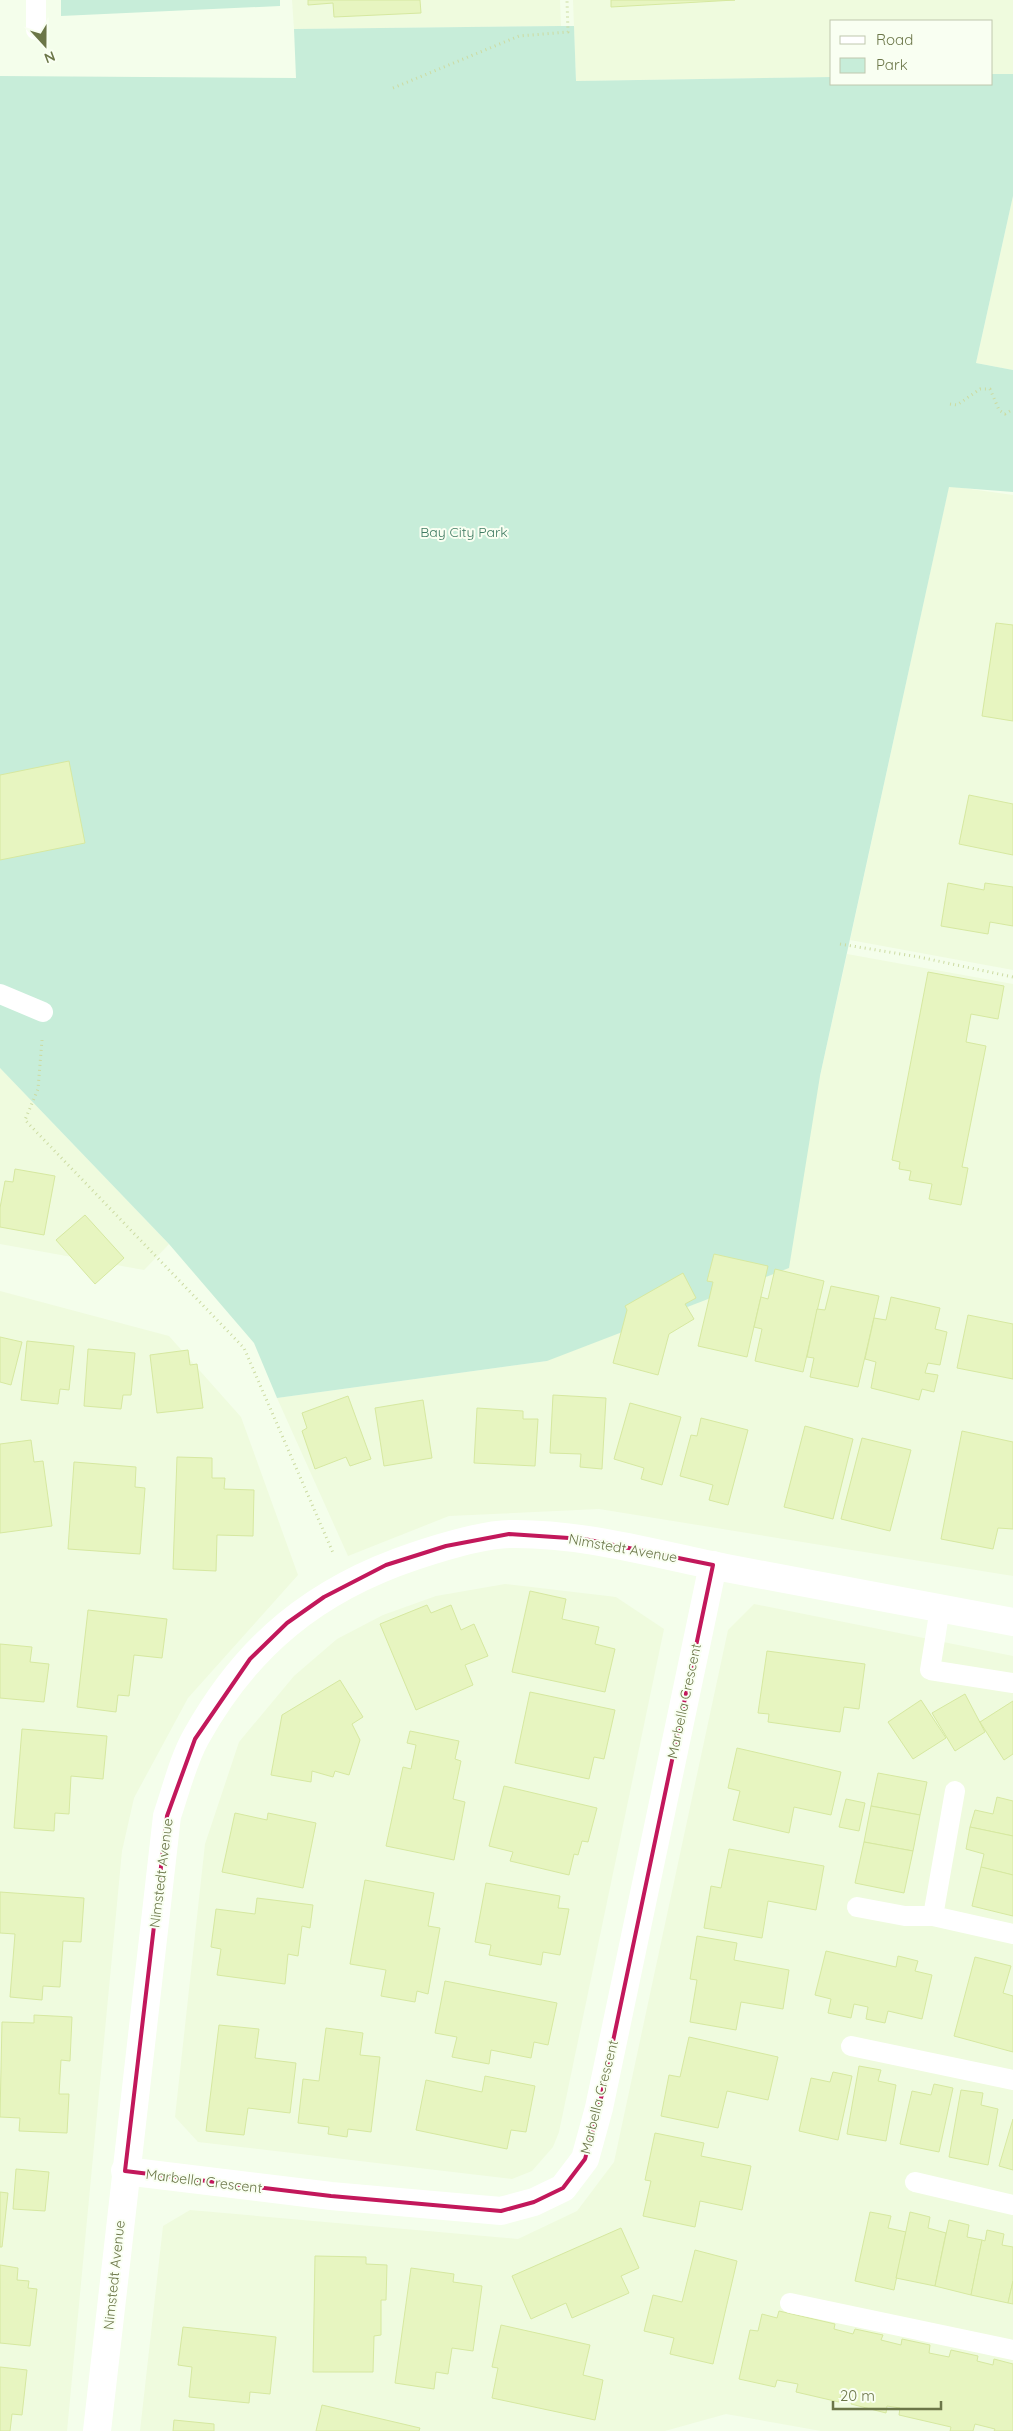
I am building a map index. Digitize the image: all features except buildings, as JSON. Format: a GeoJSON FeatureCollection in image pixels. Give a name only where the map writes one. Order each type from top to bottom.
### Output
{"type":"FeatureCollection","features":[{"type":"Feature","properties":{"kind":"street","name":"Nimstedt Avenue"},"geometry":{"type":"LineString","coordinates":[[98,2431],[125,2171],[167,1816],[194,1739],[222,1695],[250,1659],[288,1623],[324,1596],[386,1566],[446,1546],[509,1534],[584,1539],[1013,1622]]}},
{"type":"Feature","properties":{"kind":"street","name":"Marbella Crescent"},"geometry":{"type":"LineString","coordinates":[[125,2171],[331,2196],[501,2211],[534,2202],[564,2188],[585,2159],[599,2108],[713,1565]]}},
{"type":"Feature","properties":{"kind":"lane"},"geometry":{"type":"LineString","coordinates":[[36,0],[36,30]]}},
{"type":"Feature","properties":{"kind":"lane"},"geometry":{"type":"LineString","coordinates":[[0,994],[43,1012]]}},
{"type":"Feature","properties":{"kind":"lane"},"geometry":{"type":"LineString","coordinates":[[940,1608],[930,1670],[1013,1683]]}},
{"type":"Feature","properties":{"kind":"lane"},"geometry":{"type":"LineString","coordinates":[[933,1916],[955,1791]]}},
{"type":"Feature","properties":{"kind":"lane"},"geometry":{"type":"LineString","coordinates":[[857,1907],[905,1916],[933,1916],[1013,1934]]}},
{"type":"Feature","properties":{"kind":"lane"},"geometry":{"type":"LineString","coordinates":[[851,2046],[1013,2080]]}},
{"type":"Feature","properties":{"kind":"lane"},"geometry":{"type":"LineString","coordinates":[[915,2182],[1013,2205]]}},
{"type":"Feature","properties":{"kind":"lane"},"geometry":{"type":"LineString","coordinates":[[790,2303],[1013,2350]]}},
{"type":"Feature","properties":{"kind":"path"},"geometry":{"type":"LineString","coordinates":[[393,88],[519,36],[568,32],[567,0]]}},
{"type":"Feature","properties":{"kind":"path"},"geometry":{"type":"LineString","coordinates":[[950,404],[956,405],[980,389],[990,389],[999,410],[1005,414],[1013,410]]}},
{"type":"Feature","properties":{"kind":"path"},"geometry":{"type":"LineString","coordinates":[[840,944],[919,957],[1013,977]]}},
{"type":"Feature","properties":{"kind":"path"},"geometry":{"type":"LineString","coordinates":[[43,1012],[42,1057],[38,1089],[24,1120],[244,1348],[337,1562]]}},
{"type":"Feature","properties":{"kind":"highlighted area"},"geometry":{"type":"Polygon","coordinates":[[[509,1534],[584,1539],[713,1565],[599,2108],[585,2159],[563,2188],[534,2202],[501,2211],[331,2196],[125,2171],[167,1816],[195,1739],[250,1659],[287,1623],[324,1597],[386,1565],[446,1546],[509,1534]]]}},
{"type":"Feature","properties":{"kind":"shaded area"},"geometry":{"type":"Polygon","coordinates":[[[292,0],[560,0],[561,26],[294,29],[292,0]]]}},
{"type":"Feature","properties":{"kind":"shaded area"},"geometry":{"type":"Polygon","coordinates":[[[573,0],[1013,0],[1013,74],[993,74],[993,20],[830,20],[830,77],[576,81],[573,0]]]}},
{"type":"Feature","properties":{"kind":"shaded area"},"geometry":{"type":"Polygon","coordinates":[[[1013,196],[1013,370],[976,363],[1013,196]]]}},
{"type":"Feature","properties":{"kind":"shaded area"},"geometry":{"type":"Polygon","coordinates":[[[949,486],[1013,495],[1013,970],[850,940],[949,486]]]}},
{"type":"Feature","properties":{"kind":"shaded area"},"geometry":{"type":"Polygon","coordinates":[[[847,954],[1013,984],[1013,1576],[599,1509],[449,1516],[348,1556],[277,1398],[547,1361],[820,1076],[847,954]]]}},
{"type":"Feature","properties":{"kind":"shaded area"},"geometry":{"type":"Polygon","coordinates":[[[0,1068],[169,1244],[144,1270],[0,1244],[0,1068]]]}},
{"type":"Feature","properties":{"kind":"shaded area"},"geometry":{"type":"Polygon","coordinates":[[[0,1291],[169,1336],[241,1417],[298,1575],[188,1698],[134,1798],[122,1851],[67,2431],[0,2431],[0,1291]]]}},
{"type":"Feature","properties":{"kind":"shaded area"},"geometry":{"type":"Polygon","coordinates":[[[505,1584],[616,1597],[664,1629],[559,2132],[553,2147],[532,2171],[512,2179],[198,2142],[175,2117],[205,1844],[239,1742],[294,1676],[337,1639],[383,1615],[436,1596],[505,1584]]]}},
{"type":"Feature","properties":{"kind":"shaded area"},"geometry":{"type":"Polygon","coordinates":[[[754,1604],[1013,1656],[1013,2431],[821,2431],[726,2414],[665,2431],[140,2431],[163,2226],[190,2210],[518,2239],[577,2211],[614,2162],[728,1630],[754,1604]]]}},
{"type":"Feature","properties":{"kind":"green space"},"geometry":{"type":"Polygon","coordinates":[[[61,0],[280,0],[280,6],[61,16],[61,0]]]}},
{"type":"Feature","properties":{"kind":"green space","name":"Bay City Park"},"geometry":{"type":"Polygon","coordinates":[[[574,26],[576,81],[830,77],[830,85],[993,85],[993,74],[1013,74],[1013,196],[976,363],[1013,370],[1013,492],[949,487],[820,1076],[789,1268],[547,1361],[277,1398],[254,1343],[169,1244],[0,1068],[0,76],[296,78],[294,29],[574,26]]]}}]}
